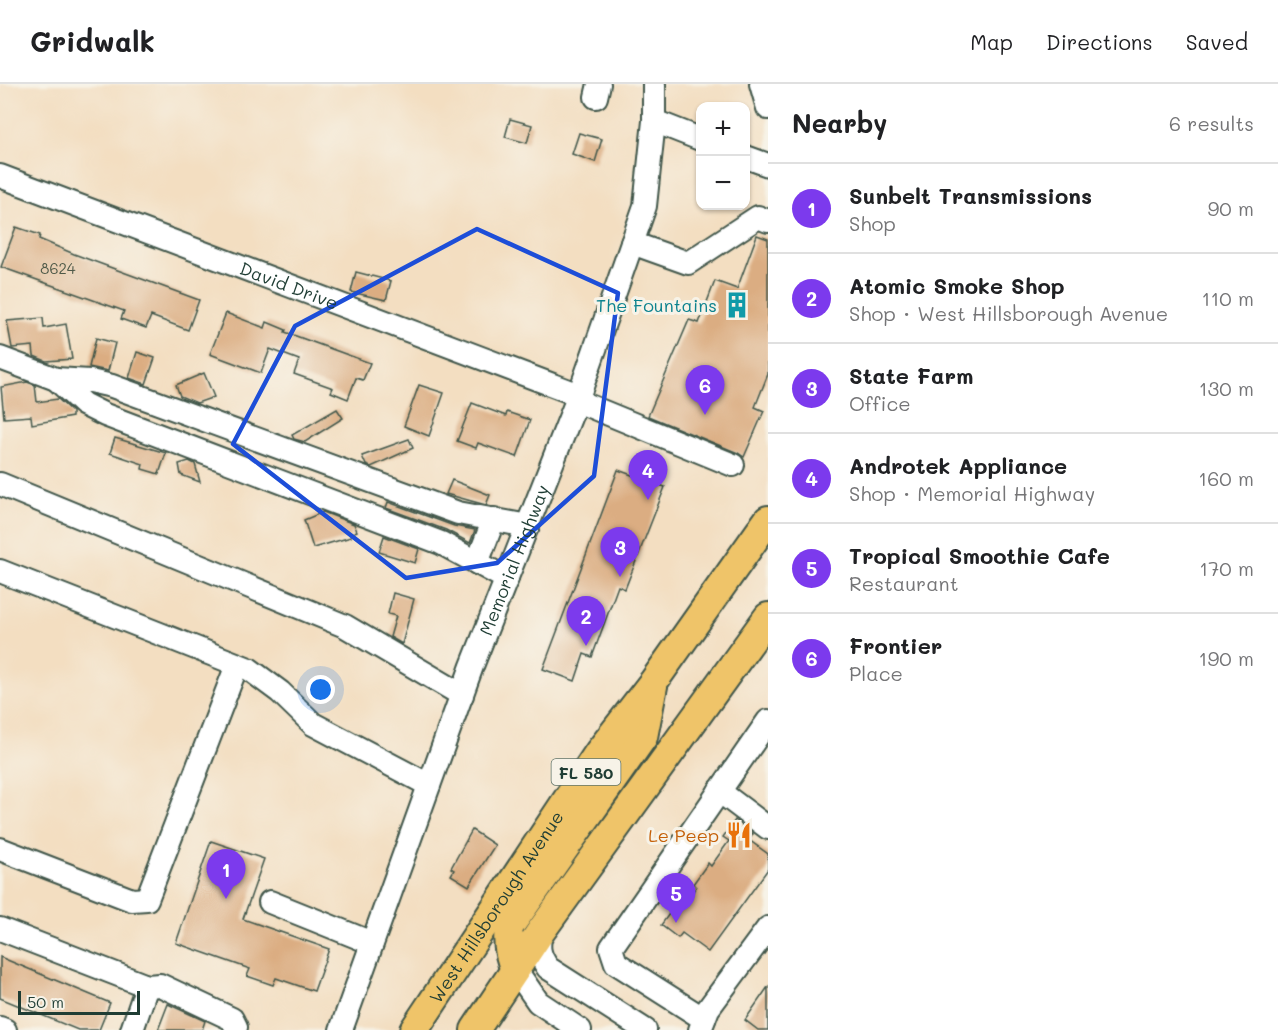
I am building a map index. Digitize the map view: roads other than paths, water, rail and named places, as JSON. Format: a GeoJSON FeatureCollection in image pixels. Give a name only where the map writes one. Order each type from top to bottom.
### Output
{"type":"FeatureCollection","features":[{"type":"Feature","properties":{"kind":"main road","name":"West Hillsborough Avenue"},"geometry":{"type":"LineString","coordinates":[[414,1030],[599,752],[654,681],[768,520]]}},
{"type":"Feature","properties":{"kind":"main road","name":"FL 580"},"geometry":{"type":"LineString","coordinates":[[475,1030],[541,931],[768,617]]}},
{"type":"Feature","properties":{"kind":"main road"},"geometry":{"type":"LineString","coordinates":[[515,969],[507,941],[509,927],[643,737],[654,681]]}},
{"type":"Feature","properties":{"kind":"street","name":"Memorial Highway"},"geometry":{"type":"LineString","coordinates":[[341,1030],[462,695],[578,398],[645,206],[654,121],[654,84]]}},
{"type":"Feature","properties":{"kind":"street"},"geometry":{"type":"LineString","coordinates":[[761,84],[768,108]]}},
{"type":"Feature","properties":{"kind":"street"},"geometry":{"type":"LineString","coordinates":[[654,121],[696,137]]}},
{"type":"Feature","properties":{"kind":"street"},"geometry":{"type":"LineString","coordinates":[[750,158],[768,165]]}},
{"type":"Feature","properties":{"kind":"street","name":"David Drive"},"geometry":{"type":"LineString","coordinates":[[0,176],[578,398],[733,465]]}},
{"type":"Feature","properties":{"kind":"street"},"geometry":{"type":"LineString","coordinates":[[632,243],[688,263],[758,217],[768,221]]}},
{"type":"Feature","properties":{"kind":"street"},"geometry":{"type":"LineString","coordinates":[[0,357],[56,379],[90,381],[112,386],[458,513],[528,526]]}},
{"type":"Feature","properties":{"kind":"street"},"geometry":{"type":"LineString","coordinates":[[56,379],[83,404],[150,432],[441,543],[507,579]]}},
{"type":"Feature","properties":{"kind":"street"},"geometry":{"type":"LineString","coordinates":[[150,432],[162,404]]}},
{"type":"Feature","properties":{"kind":"street"},"geometry":{"type":"LineString","coordinates":[[298,488],[310,458]]}},
{"type":"Feature","properties":{"kind":"street"},"geometry":{"type":"LineString","coordinates":[[0,484],[345,626],[462,695]]}},
{"type":"Feature","properties":{"kind":"street"},"geometry":{"type":"LineString","coordinates":[[477,563],[494,519]]}},
{"type":"Feature","properties":{"kind":"street"},"geometry":{"type":"LineString","coordinates":[[0,571],[249,669],[280,692],[313,724],[429,785]]}},
{"type":"Feature","properties":{"kind":"street"},"geometry":{"type":"LineString","coordinates":[[0,849],[132,900],[147,899],[237,664]]}},
{"type":"Feature","properties":{"kind":"street"},"geometry":{"type":"LineString","coordinates":[[768,721],[610,948],[616,963],[702,1025],[708,1009],[768,928]]}},
{"type":"Feature","properties":{"kind":"street"},"geometry":{"type":"LineString","coordinates":[[719,791],[768,828]]}},
{"type":"Feature","properties":{"kind":"street"},"geometry":{"type":"LineString","coordinates":[[270,902],[372,943]]}},
{"type":"Feature","properties":{"kind":"street"},"geometry":{"type":"LineString","coordinates":[[0,929],[147,986],[160,985],[232,1019],[238,1029]]}},
{"type":"Feature","properties":{"kind":"street"},"geometry":{"type":"LineString","coordinates":[[541,931],[538,947],[540,957],[548,968],[645,1030]]}},
{"type":"Feature","properties":{"kind":"street"},"geometry":{"type":"LineString","coordinates":[[515,969],[538,1002],[580,1030]]}},
{"type":"Feature","properties":{"kind":"street"},"geometry":{"type":"LineString","coordinates":[[132,1030],[147,986]]}},
{"type":"Feature","properties":{"kind":"street"},"geometry":{"type":"LineString","coordinates":[[0,1028],[5,1030]]}},
{"type":"Feature","properties":{"kind":"place","name":"The Fountains"},"geometry":{"type":"Point","coordinates":[737,305]}},
{"type":"Feature","properties":{"kind":"place","name":"Frontier"},"geometry":{"type":"Point","coordinates":[705,415]}},
{"type":"Feature","properties":{"kind":"place","name":"Androtek Appliance"},"geometry":{"type":"Point","coordinates":[648,500]}},
{"type":"Feature","properties":{"kind":"place","name":"State Farm"},"geometry":{"type":"Point","coordinates":[620,577]}},
{"type":"Feature","properties":{"kind":"place","name":"Atomic Smoke Shop"},"geometry":{"type":"Point","coordinates":[586,646]}},
{"type":"Feature","properties":{"kind":"place","name":"Le Peep"},"geometry":{"type":"Point","coordinates":[739,835]}},
{"type":"Feature","properties":{"kind":"place","name":"Sunbelt Transmissions"},"geometry":{"type":"Point","coordinates":[226,899]}},
{"type":"Feature","properties":{"kind":"place","name":"Tropical Smoothie Cafe"},"geometry":{"type":"Point","coordinates":[676,923]}}]}
